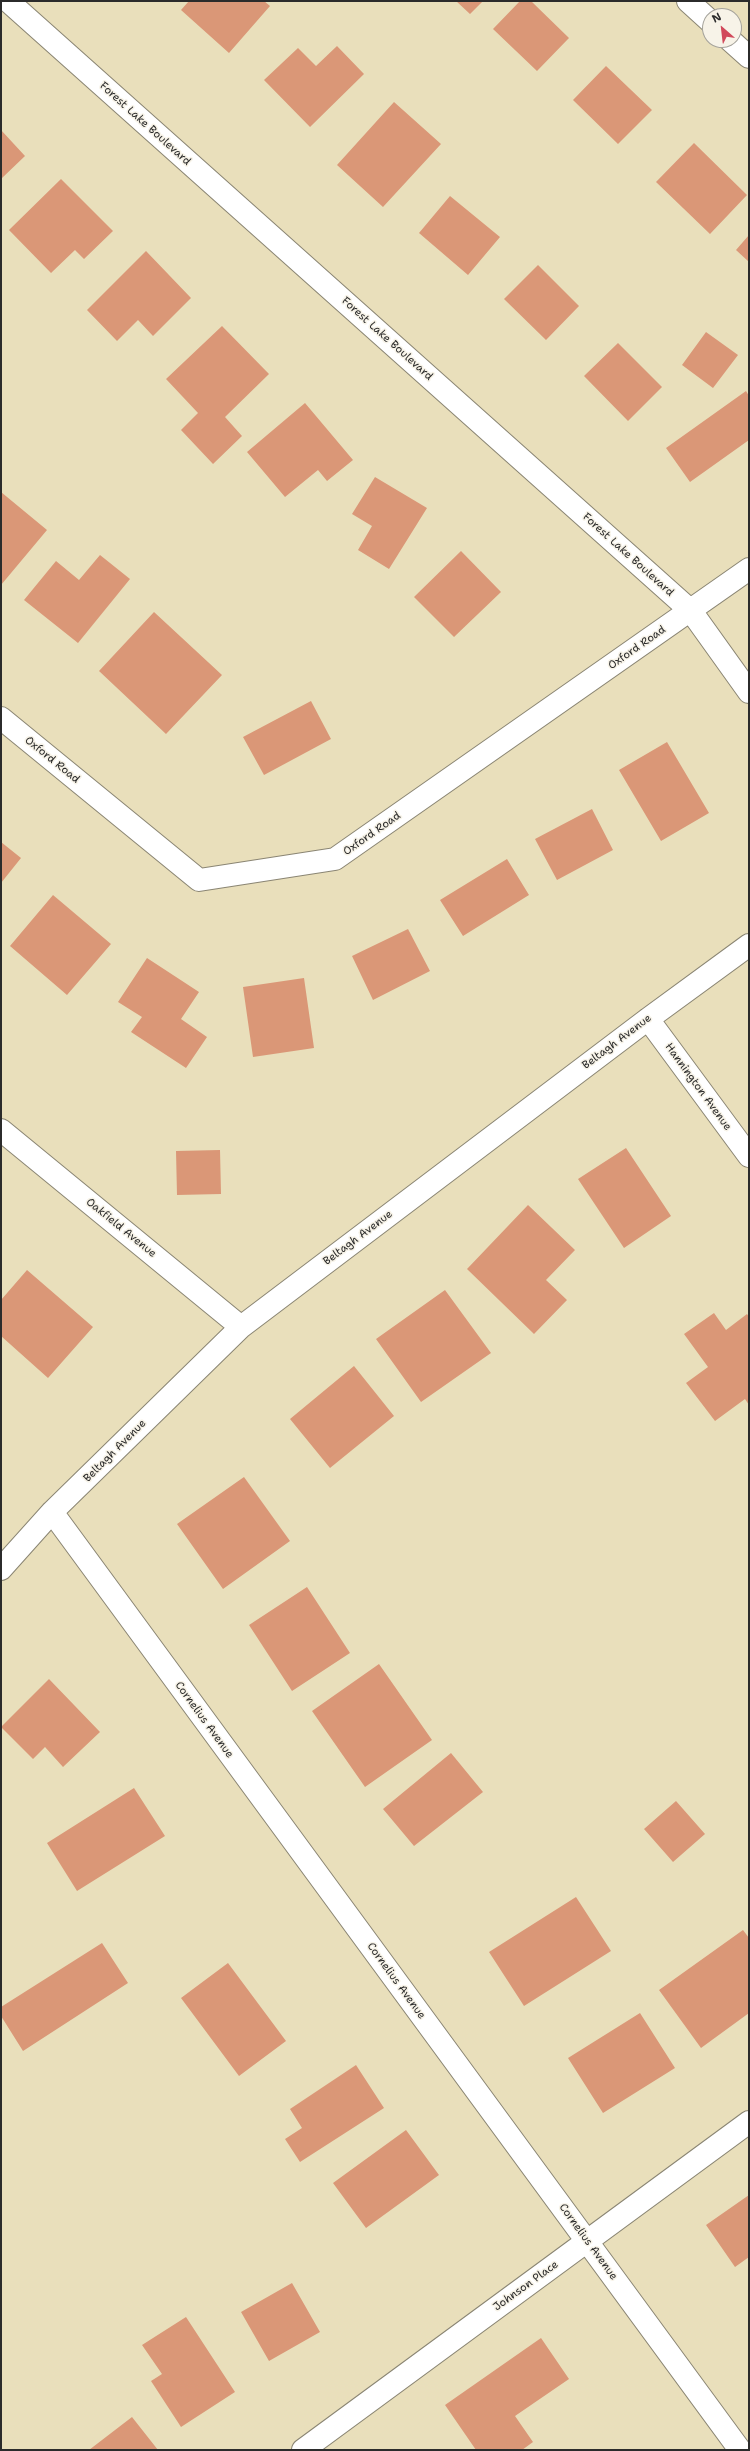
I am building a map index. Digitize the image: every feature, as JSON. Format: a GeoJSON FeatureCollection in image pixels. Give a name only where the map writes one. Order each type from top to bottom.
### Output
{"type":"FeatureCollection","features":[{"type":"Feature","properties":{"kind":"street","name":"Forest Lake Boulevard"},"geometry":{"type":"LineString","coordinates":[[8,1],[691,611],[749,692]]}},
{"type":"Feature","properties":{"kind":"street"},"geometry":{"type":"LineString","coordinates":[[688,1],[702,14]]}},
{"type":"Feature","properties":{"kind":"street"},"geometry":{"type":"LineString","coordinates":[[739,48],[749,57]]}},
{"type":"Feature","properties":{"kind":"street","name":"Oxford Road"},"geometry":{"type":"LineString","coordinates":[[1,718],[199,880],[335,859],[749,569]]}},
{"type":"Feature","properties":{"kind":"street","name":"Beltagh Avenue"},"geometry":{"type":"LineString","coordinates":[[1,1569],[52,1512],[241,1327],[648,1019],[749,945]]}},
{"type":"Feature","properties":{"kind":"street","name":"Hannington Avenue"},"geometry":{"type":"LineString","coordinates":[[648,1019],[749,1156]]}},
{"type":"Feature","properties":{"kind":"street","name":"Oakfield Avenue"},"geometry":{"type":"LineString","coordinates":[[1,1130],[241,1327]]}},
{"type":"Feature","properties":{"kind":"street","name":"Cornelius Avenue"},"geometry":{"type":"LineString","coordinates":[[52,1512],[740,2450]]}},
{"type":"Feature","properties":{"kind":"street","name":"Johnson Place"},"geometry":{"type":"LineString","coordinates":[[303,2450],[749,2122]]}},
{"type":"Feature","properties":{"kind":"building"},"geometry":{"type":"Polygon","coordinates":[[[189,1],[264,1],[270,6],[229,53],[181,10],[189,1]]]}},
{"type":"Feature","properties":{"kind":"building"},"geometry":{"type":"Polygon","coordinates":[[[456,1],[483,1],[470,14],[456,1]]]}},
{"type":"Feature","properties":{"kind":"building"},"geometry":{"type":"Polygon","coordinates":[[[520,1],[531,1],[569,38],[537,71],[493,29],[520,1]]]}},
{"type":"Feature","properties":{"kind":"building"},"geometry":{"type":"Polygon","coordinates":[[[337,46],[364,74],[310,127],[264,80],[298,48],[316,66],[337,46]]]}},
{"type":"Feature","properties":{"kind":"building"},"geometry":{"type":"Polygon","coordinates":[[[606,66],[652,110],[618,144],[573,100],[606,66]]]}},
{"type":"Feature","properties":{"kind":"building"},"geometry":{"type":"Polygon","coordinates":[[[394,102],[441,144],[383,207],[337,165],[394,102]]]}},
{"type":"Feature","properties":{"kind":"building"},"geometry":{"type":"Polygon","coordinates":[[[1,130],[25,156],[1,179],[1,130]]]}},
{"type":"Feature","properties":{"kind":"building"},"geometry":{"type":"Polygon","coordinates":[[[694,143],[747,195],[710,234],[656,182],[694,143]]]}},
{"type":"Feature","properties":{"kind":"building"},"geometry":{"type":"Polygon","coordinates":[[[61,179],[113,231],[84,259],[75,250],[51,273],[9,230],[61,179]]]}},
{"type":"Feature","properties":{"kind":"building"},"geometry":{"type":"Polygon","coordinates":[[[450,196],[500,237],[468,275],[419,233],[450,196]]]}},
{"type":"Feature","properties":{"kind":"building"},"geometry":{"type":"Polygon","coordinates":[[[749,235],[749,262],[736,250],[749,235]]]}},
{"type":"Feature","properties":{"kind":"building"},"geometry":{"type":"Polygon","coordinates":[[[146,251],[191,298],[153,336],[138,320],[117,341],[87,310],[146,251]]]}},
{"type":"Feature","properties":{"kind":"building"},"geometry":{"type":"Polygon","coordinates":[[[538,265],[579,306],[546,340],[504,299],[538,265]]]}},
{"type":"Feature","properties":{"kind":"building"},"geometry":{"type":"Polygon","coordinates":[[[222,326],[269,374],[225,417],[242,436],[213,464],[181,430],[198,413],[166,379],[222,326]]]}},
{"type":"Feature","properties":{"kind":"building"},"geometry":{"type":"Polygon","coordinates":[[[706,332],[738,355],[713,388],[682,365],[706,332]]]}},
{"type":"Feature","properties":{"kind":"building"},"geometry":{"type":"Polygon","coordinates":[[[618,343],[662,387],[628,421],[584,376],[618,343]]]}},
{"type":"Feature","properties":{"kind":"building"},"geometry":{"type":"Polygon","coordinates":[[[746,391],[749,396],[749,440],[690,482],[666,448],[746,391]]]}},
{"type":"Feature","properties":{"kind":"building"},"geometry":{"type":"Polygon","coordinates":[[[305,403],[353,460],[327,481],[318,470],[285,497],[247,452],[305,403]]]}},
{"type":"Feature","properties":{"kind":"building"},"geometry":{"type":"Polygon","coordinates":[[[375,477],[427,508],[389,569],[358,550],[372,526],[352,514],[375,477]]]}},
{"type":"Feature","properties":{"kind":"building"},"geometry":{"type":"Polygon","coordinates":[[[1,492],[47,530],[1,585],[1,492]]]}},
{"type":"Feature","properties":{"kind":"building"},"geometry":{"type":"Polygon","coordinates":[[[461,551],[501,592],[454,637],[414,597],[461,551]]]}},
{"type":"Feature","properties":{"kind":"building"},"geometry":{"type":"Polygon","coordinates":[[[100,555],[130,579],[78,643],[24,600],[56,561],[79,580],[100,555]]]}},
{"type":"Feature","properties":{"kind":"building"},"geometry":{"type":"Polygon","coordinates":[[[154,612],[222,675],[166,734],[99,671],[154,612]]]}},
{"type":"Feature","properties":{"kind":"building"},"geometry":{"type":"Polygon","coordinates":[[[311,701],[331,739],[264,775],[243,737],[311,701]]]}},
{"type":"Feature","properties":{"kind":"building"},"geometry":{"type":"Polygon","coordinates":[[[667,742],[709,813],[661,841],[619,770],[667,742]]]}},
{"type":"Feature","properties":{"kind":"building"},"geometry":{"type":"Polygon","coordinates":[[[592,809],[613,850],[557,880],[535,839],[592,809]]]}},
{"type":"Feature","properties":{"kind":"building"},"geometry":{"type":"Polygon","coordinates":[[[1,842],[21,858],[1,883],[1,842]]]}},
{"type":"Feature","properties":{"kind":"building"},"geometry":{"type":"Polygon","coordinates":[[[507,859],[529,895],[463,936],[440,900],[507,859]]]}},
{"type":"Feature","properties":{"kind":"building"},"geometry":{"type":"Polygon","coordinates":[[[53,895],[111,944],[67,995],[10,946],[53,895]]]}},
{"type":"Feature","properties":{"kind":"building"},"geometry":{"type":"Polygon","coordinates":[[[408,929],[430,971],[373,1000],[352,956],[408,929]]]}},
{"type":"Feature","properties":{"kind":"building"},"geometry":{"type":"Polygon","coordinates":[[[147,958],[199,992],[181,1019],[207,1037],[186,1068],[131,1032],[142,1017],[118,1002],[147,958]]]}},
{"type":"Feature","properties":{"kind":"building"},"geometry":{"type":"Polygon","coordinates":[[[304,978],[314,1048],[253,1057],[243,987],[304,978]]]}},
{"type":"Feature","properties":{"kind":"building"},"geometry":{"type":"Polygon","coordinates":[[[626,1148],[671,1216],[624,1248],[578,1179],[626,1148]]]}},
{"type":"Feature","properties":{"kind":"building"},"geometry":{"type":"Polygon","coordinates":[[[220,1150],[221,1194],[177,1195],[176,1151],[220,1150]]]}},
{"type":"Feature","properties":{"kind":"building"},"geometry":{"type":"Polygon","coordinates":[[[528,1205],[575,1250],[546,1280],[567,1300],[534,1334],[467,1269],[528,1205]]]}},
{"type":"Feature","properties":{"kind":"building"},"geometry":{"type":"Polygon","coordinates":[[[27,1270],[93,1327],[48,1378],[1,1336],[1,1300],[27,1270]]]}},
{"type":"Feature","properties":{"kind":"building"},"geometry":{"type":"Polygon","coordinates":[[[445,1290],[491,1353],[421,1402],[376,1339],[445,1290]]]}},
{"type":"Feature","properties":{"kind":"building"},"geometry":{"type":"Polygon","coordinates":[[[714,1313],[726,1330],[747,1314],[749,1317],[749,1405],[745,1399],[715,1421],[686,1383],[708,1367],[684,1334],[714,1313]]]}},
{"type":"Feature","properties":{"kind":"building"},"geometry":{"type":"Polygon","coordinates":[[[354,1366],[394,1416],[330,1468],[290,1419],[354,1366]]]}},
{"type":"Feature","properties":{"kind":"building"},"geometry":{"type":"Polygon","coordinates":[[[244,1477],[290,1541],[223,1589],[177,1524],[244,1477]]]}},
{"type":"Feature","properties":{"kind":"building"},"geometry":{"type":"Polygon","coordinates":[[[307,1587],[350,1653],[292,1691],[249,1625],[307,1587]]]}},
{"type":"Feature","properties":{"kind":"building"},"geometry":{"type":"Polygon","coordinates":[[[379,1664],[432,1740],[365,1787],[312,1711],[379,1664]]]}},
{"type":"Feature","properties":{"kind":"building"},"geometry":{"type":"Polygon","coordinates":[[[49,1679],[100,1732],[63,1767],[45,1747],[33,1759],[1,1727],[49,1679]]]}},
{"type":"Feature","properties":{"kind":"building"},"geometry":{"type":"Polygon","coordinates":[[[451,1753],[483,1792],[414,1846],[383,1809],[451,1753]]]}},
{"type":"Feature","properties":{"kind":"building"},"geometry":{"type":"Polygon","coordinates":[[[134,1788],[165,1836],[77,1891],[47,1843],[134,1788]]]}},
{"type":"Feature","properties":{"kind":"building"},"geometry":{"type":"Polygon","coordinates":[[[676,1801],[705,1834],[673,1862],[644,1829],[676,1801]]]}},
{"type":"Feature","properties":{"kind":"building"},"geometry":{"type":"Polygon","coordinates":[[[576,1897],[611,1951],[524,2006],[489,1952],[576,1897]]]}},
{"type":"Feature","properties":{"kind":"building"},"geometry":{"type":"Polygon","coordinates":[[[743,1930],[749,1938],[749,2013],[701,2048],[659,1990],[743,1930]]]}},
{"type":"Feature","properties":{"kind":"building"},"geometry":{"type":"Polygon","coordinates":[[[102,1943],[128,1983],[23,2051],[1,2016],[1,2007],[102,1943]]]}},
{"type":"Feature","properties":{"kind":"building"},"geometry":{"type":"Polygon","coordinates":[[[228,1963],[286,2041],[239,2076],[181,1998],[228,1963]]]}},
{"type":"Feature","properties":{"kind":"building"},"geometry":{"type":"Polygon","coordinates":[[[640,2013],[675,2068],[603,2113],[568,2058],[640,2013]]]}},
{"type":"Feature","properties":{"kind":"building"},"geometry":{"type":"Polygon","coordinates":[[[356,2065],[384,2108],[300,2162],[285,2139],[302,2128],[290,2109],[356,2065]]]}},
{"type":"Feature","properties":{"kind":"building"},"geometry":{"type":"Polygon","coordinates":[[[406,2130],[439,2175],[366,2228],[333,2183],[406,2130]]]}},
{"type":"Feature","properties":{"kind":"building"},"geometry":{"type":"Polygon","coordinates":[[[749,2195],[749,2257],[735,2267],[706,2225],[749,2195]]]}},
{"type":"Feature","properties":{"kind":"building"},"geometry":{"type":"Polygon","coordinates":[[[292,2283],[320,2332],[269,2361],[241,2312],[292,2283]]]}},
{"type":"Feature","properties":{"kind":"building"},"geometry":{"type":"Polygon","coordinates":[[[186,2317],[235,2392],[181,2427],[151,2381],[162,2374],[142,2345],[186,2317]]]}},
{"type":"Feature","properties":{"kind":"building"},"geometry":{"type":"Polygon","coordinates":[[[541,2338],[569,2379],[515,2416],[533,2442],[522,2450],[476,2450],[445,2405],[541,2338]]]}},
{"type":"Feature","properties":{"kind":"building"},"geometry":{"type":"Polygon","coordinates":[[[132,2417],[158,2450],[89,2450],[132,2417]]]}}]}
